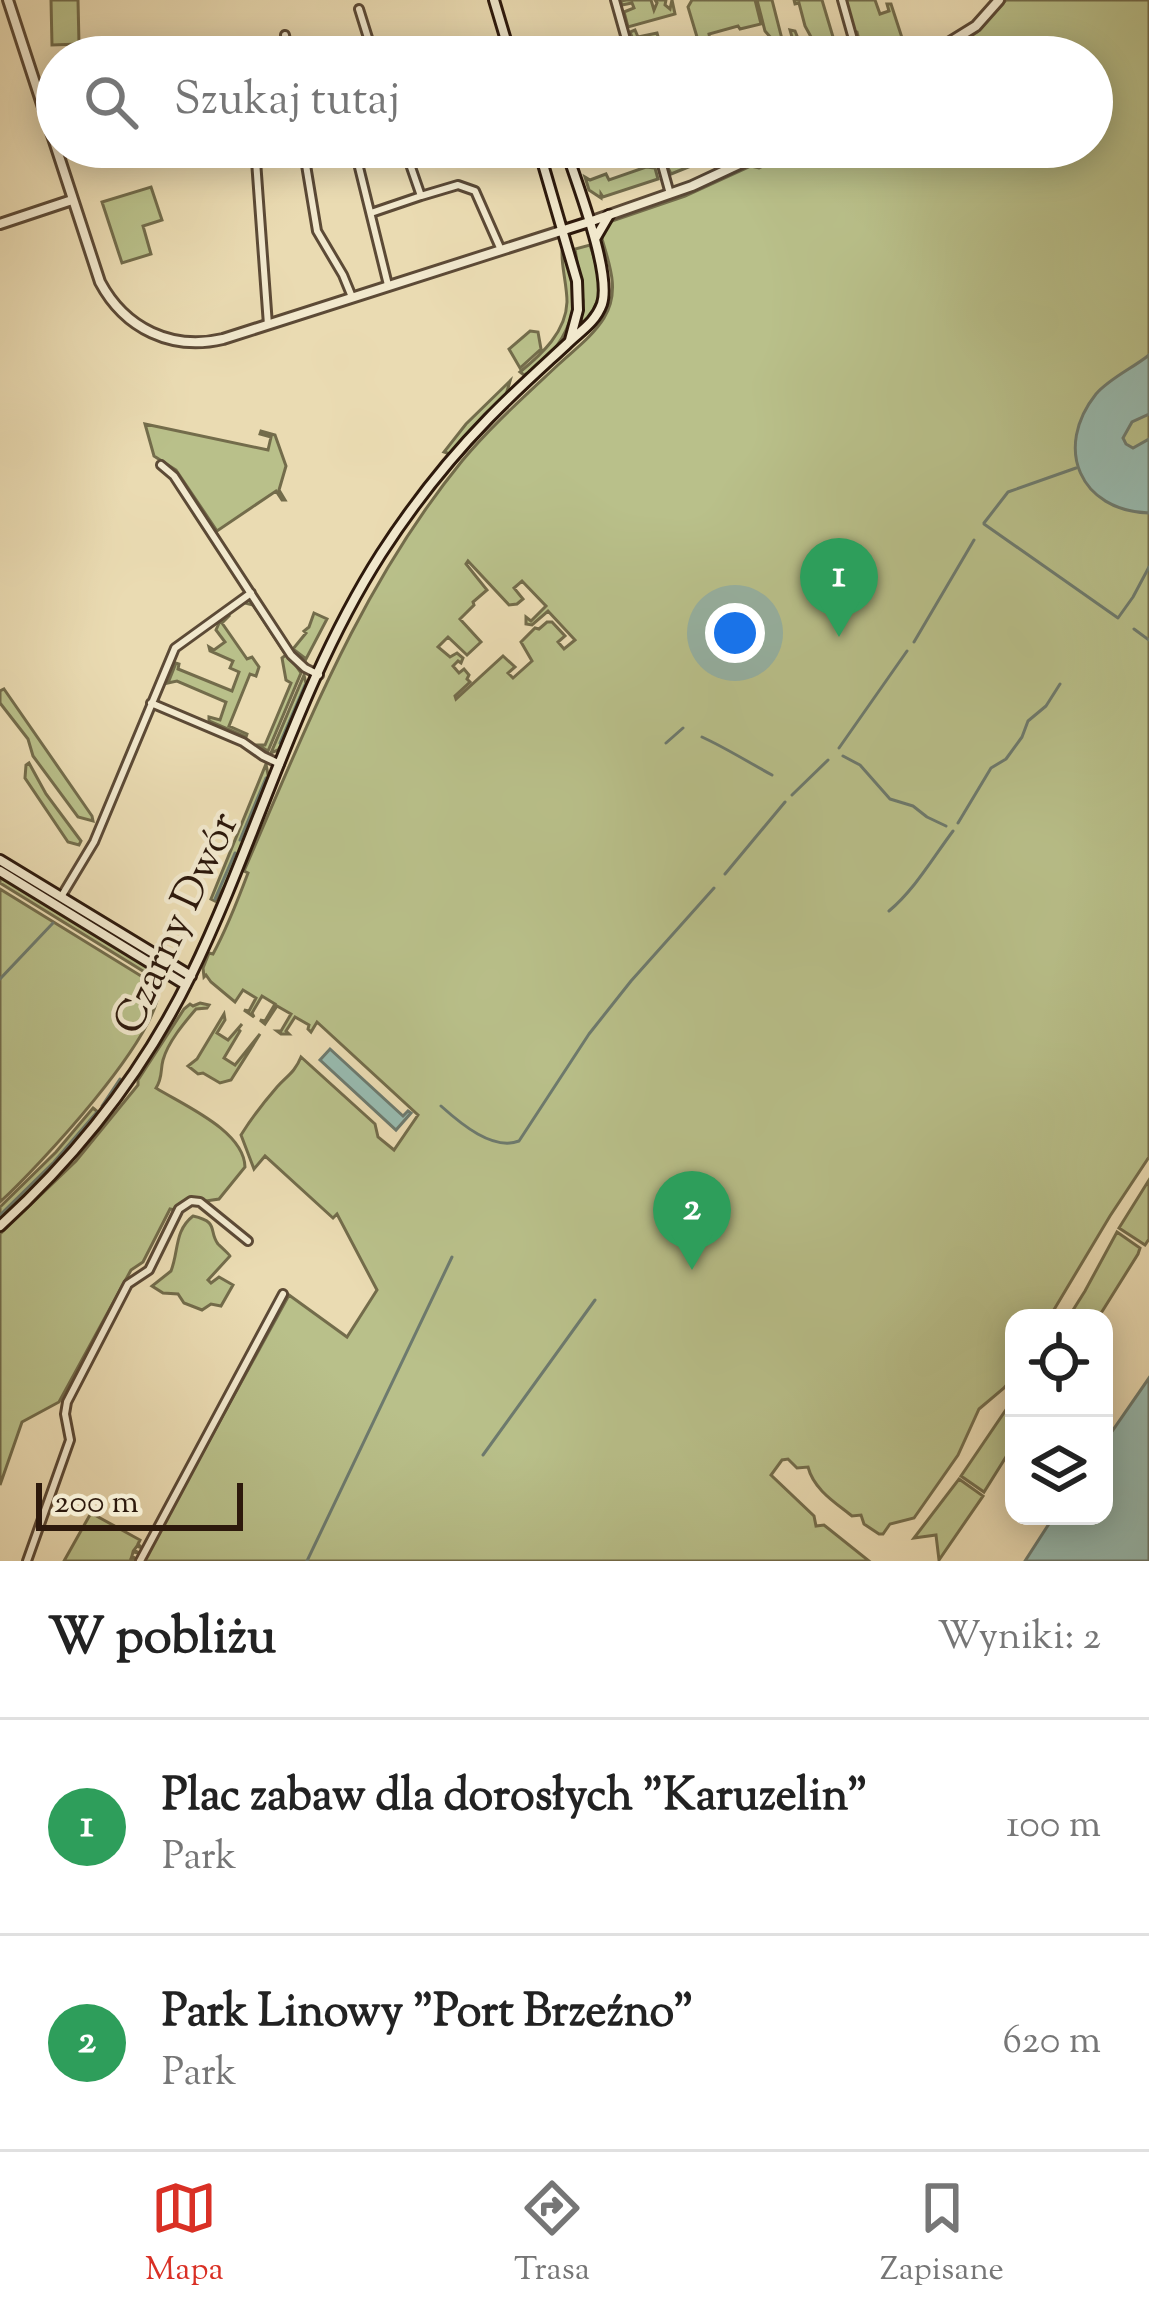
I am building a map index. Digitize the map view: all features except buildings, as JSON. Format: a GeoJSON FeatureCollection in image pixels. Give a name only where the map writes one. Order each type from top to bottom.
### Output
{"type":"FeatureCollection","features":[{"type":"Feature","properties":{"kind":"main road"},"geometry":{"type":"LineString","coordinates":[[8,0],[36,86]]}},
{"type":"Feature","properties":{"kind":"main road"},"geometry":{"type":"LineString","coordinates":[[494,0],[505,36]]}},
{"type":"Feature","properties":{"kind":"main road"},"geometry":{"type":"LineString","coordinates":[[960,36],[999,0]]}},
{"type":"Feature","properties":{"kind":"main road"},"geometry":{"type":"LineString","coordinates":[[63,168],[100,282],[111,300],[126,317],[155,335],[206,343],[589,222],[729,168]]}},
{"type":"Feature","properties":{"kind":"main road"},"geometry":{"type":"LineString","coordinates":[[545,168],[578,296],[570,341]]}},
{"type":"Feature","properties":{"kind":"main road","name":"Czarny Dwór"},"geometry":{"type":"LineString","coordinates":[[0,1226],[105,1114],[176,1003],[319,674],[361,588],[419,499],[488,419],[593,321],[605,283],[572,168]]}},
{"type":"Feature","properties":{"kind":"main road"},"geometry":{"type":"LineString","coordinates":[[0,224],[73,199]]}},
{"type":"Feature","properties":{"kind":"main road"},"geometry":{"type":"LineString","coordinates":[[594,241],[609,215]]}},
{"type":"Feature","properties":{"kind":"main road"},"geometry":{"type":"LineString","coordinates":[[0,860],[166,973],[188,980]]}},
{"type":"Feature","properties":{"kind":"main road"},"geometry":{"type":"LineString","coordinates":[[0,871],[188,980]]}},
{"type":"Feature","properties":{"kind":"main road"},"geometry":{"type":"LineString","coordinates":[[166,973],[176,1003]]}},
{"type":"Feature","properties":{"kind":"street"},"geometry":{"type":"LineString","coordinates":[[615,0],[626,36]]}},
{"type":"Feature","properties":{"kind":"street"},"geometry":{"type":"LineString","coordinates":[[842,0],[852,36]]}},
{"type":"Feature","properties":{"kind":"street"},"geometry":{"type":"LineString","coordinates":[[359,9],[367,36]]}},
{"type":"Feature","properties":{"kind":"street"},"geometry":{"type":"LineString","coordinates":[[257,168],[268,325]]}},
{"type":"Feature","properties":{"kind":"street"},"geometry":{"type":"LineString","coordinates":[[307,168],[317,230],[352,297]]}},
{"type":"Feature","properties":{"kind":"street"},"geometry":{"type":"LineString","coordinates":[[359,168],[388,285]]}},
{"type":"Feature","properties":{"kind":"street"},"geometry":{"type":"LineString","coordinates":[[412,168],[422,196]]}},
{"type":"Feature","properties":{"kind":"street"},"geometry":{"type":"LineString","coordinates":[[663,168],[670,194]]}},
{"type":"Feature","properties":{"kind":"street"},"geometry":{"type":"LineString","coordinates":[[370,213],[458,185],[470,188],[478,195],[501,250]]}},
{"type":"Feature","properties":{"kind":"street"},"geometry":{"type":"LineString","coordinates":[[161,465],[174,476],[291,655],[319,674]]}},
{"type":"Feature","properties":{"kind":"street"},"geometry":{"type":"LineString","coordinates":[[57,900],[94,842],[171,657],[180,643],[251,592]]}},
{"type":"Feature","properties":{"kind":"street"},"geometry":{"type":"LineString","coordinates":[[151,703],[243,742],[280,764]]}},
{"type":"Feature","properties":{"kind":"street"},"geometry":{"type":"LineString","coordinates":[[27,1561],[70,1440],[67,1402],[128,1284],[149,1270],[179,1209],[191,1201],[200,1202],[248,1241]]}},
{"type":"Feature","properties":{"kind":"street"},"geometry":{"type":"LineString","coordinates":[[140,1561],[283,1294]]}},
{"type":"Feature","properties":{"kind":"green space"},"geometry":{"type":"Polygon","coordinates":[[[51,0],[78,0],[79,36],[52,36],[51,0]]]}},
{"type":"Feature","properties":{"kind":"green space"},"geometry":{"type":"Polygon","coordinates":[[[651,0],[654,10],[655,0],[666,0],[670,9],[672,0],[675,14],[628,27],[624,12],[634,8],[621,1],[651,0]]]}},
{"type":"Feature","properties":{"kind":"green space"},"geometry":{"type":"Polygon","coordinates":[[[692,0],[755,0],[761,24],[697,36],[688,7],[692,0]]]}},
{"type":"Feature","properties":{"kind":"green space"},"geometry":{"type":"Polygon","coordinates":[[[757,0],[772,0],[781,36],[765,31],[757,0]]]}},
{"type":"Feature","properties":{"kind":"green space"},"geometry":{"type":"Polygon","coordinates":[[[794,0],[822,0],[833,36],[810,36],[799,3],[794,0]]]}},
{"type":"Feature","properties":{"kind":"green space"},"geometry":{"type":"Polygon","coordinates":[[[845,0],[875,0],[880,14],[889,11],[887,4],[891,4],[901,36],[858,36],[852,31],[845,0]]]}},
{"type":"Feature","properties":{"kind":"green space"},"geometry":{"type":"Polygon","coordinates":[[[1006,0],[1149,0],[1149,1157],[1054,1309],[1005,1309],[1005,1387],[979,1409],[958,1455],[914,1518],[890,1524],[883,1534],[826,1495],[808,1467],[797,1468],[788,1459],[782,1460],[771,1475],[814,1516],[816,1526],[824,1525],[869,1561],[143,1561],[289,1295],[347,1337],[377,1290],[337,1214],[333,1218],[265,1156],[254,1169],[241,1135],[301,1057],[375,1124],[378,1137],[394,1150],[418,1115],[317,1022],[311,1032],[309,1025],[295,1017],[286,1031],[289,1034],[281,1034],[277,1031],[291,1014],[277,1006],[265,1024],[260,1020],[265,1021],[275,1004],[262,996],[254,1017],[244,1010],[249,1011],[256,998],[243,990],[235,1002],[204,977],[203,968],[228,923],[248,873],[244,871],[314,710],[394,557],[462,461],[604,318],[613,289],[602,239],[609,222],[747,168],[1113,168],[1113,36],[971,36],[1006,0]],[[468,561],[487,590],[460,619],[481,642],[467,655],[448,637],[438,647],[450,657],[457,653],[463,658],[453,666],[469,675],[470,682],[456,699],[503,656],[515,667],[508,673],[513,678],[532,661],[521,642],[547,622],[565,636],[558,642],[564,649],[575,640],[548,611],[532,625],[526,624],[526,617],[531,621],[546,606],[522,581],[514,588],[523,599],[509,605],[468,561]]]}},
{"type":"Feature","properties":{"kind":"green space"},"geometry":{"type":"Polygon","coordinates":[[[643,168],[655,168],[658,179],[601,194],[601,198],[589,190],[585,177],[590,180],[606,174],[609,180],[643,168]]]}},
{"type":"Feature","properties":{"kind":"green space"},"geometry":{"type":"Polygon","coordinates":[[[151,187],[162,220],[143,226],[151,254],[122,263],[102,202],[151,187]]]}},
{"type":"Feature","properties":{"kind":"green space"},"geometry":{"type":"Polygon","coordinates":[[[590,245],[598,299],[580,329],[583,301],[575,249],[590,245]]]}},
{"type":"Feature","properties":{"kind":"green space"},"geometry":{"type":"Polygon","coordinates":[[[562,254],[574,287],[570,322],[551,353],[524,375],[520,372],[551,342],[566,313],[562,254]]]}},
{"type":"Feature","properties":{"kind":"green space"},"geometry":{"type":"Polygon","coordinates":[[[530,331],[538,332],[541,349],[520,368],[509,349],[530,331]]]}},
{"type":"Feature","properties":{"kind":"green space"},"geometry":{"type":"Polygon","coordinates":[[[510,381],[506,395],[450,454],[444,452],[466,424],[510,381]]]}},
{"type":"Feature","properties":{"kind":"green space"},"geometry":{"type":"Polygon","coordinates":[[[145,424],[268,450],[271,437],[261,431],[275,435],[286,466],[279,490],[285,500],[276,491],[217,531],[176,470],[154,456],[145,424]]]}},
{"type":"Feature","properties":{"kind":"green space"},"geometry":{"type":"Polygon","coordinates":[[[251,601],[301,673],[268,751],[258,745],[265,745],[291,683],[286,680],[282,658],[286,655],[253,605],[245,603],[251,601]]]}},
{"type":"Feature","properties":{"kind":"green space"},"geometry":{"type":"Polygon","coordinates":[[[314,613],[327,619],[306,659],[293,649],[314,613]]]}},
{"type":"Feature","properties":{"kind":"green space"},"geometry":{"type":"Polygon","coordinates":[[[230,615],[222,623],[247,659],[252,657],[259,667],[256,676],[250,674],[229,726],[246,737],[209,721],[209,717],[220,720],[226,702],[177,681],[168,683],[176,663],[178,669],[232,691],[239,672],[230,668],[233,661],[210,651],[209,647],[214,650],[225,642],[216,630],[220,621],[230,615]]]}},
{"type":"Feature","properties":{"kind":"green space"},"geometry":{"type":"Polygon","coordinates":[[[304,675],[307,688],[284,741],[271,753],[304,675]]]}},
{"type":"Feature","properties":{"kind":"green space"},"geometry":{"type":"Polygon","coordinates":[[[4,689],[93,821],[78,817],[33,756],[28,739],[0,703],[4,689]]]}},
{"type":"Feature","properties":{"kind":"green space"},"geometry":{"type":"Polygon","coordinates":[[[29,763],[81,841],[79,845],[68,842],[25,778],[29,763]]]}},
{"type":"Feature","properties":{"kind":"green space"},"geometry":{"type":"Polygon","coordinates":[[[266,764],[269,780],[228,881],[215,901],[211,899],[266,764]]]}},
{"type":"Feature","properties":{"kind":"green space"},"geometry":{"type":"Polygon","coordinates":[[[0,876],[162,976],[156,979],[0,883],[0,876]]]}},
{"type":"Feature","properties":{"kind":"green space"},"geometry":{"type":"Polygon","coordinates":[[[0,889],[159,987],[154,1009],[119,1068],[67,1132],[0,1202],[0,889]]]}},
{"type":"Feature","properties":{"kind":"green space"},"geometry":{"type":"Polygon","coordinates":[[[209,1005],[196,1009],[172,1040],[156,1088],[224,1131],[242,1154],[245,1167],[219,1199],[189,1198],[170,1209],[59,1402],[22,1422],[0,1485],[0,1234],[76,1161],[138,1085],[184,1009],[209,1005]]]}},
{"type":"Feature","properties":{"kind":"green space"},"geometry":{"type":"Polygon","coordinates":[[[224,1014],[217,1033],[228,1040],[242,1024],[224,1058],[235,1065],[260,1034],[231,1080],[220,1083],[188,1066],[224,1014]]]}},
{"type":"Feature","properties":{"kind":"green space"},"geometry":{"type":"Polygon","coordinates":[[[93,1108],[99,1113],[62,1158],[0,1218],[0,1207],[93,1108]]]}},
{"type":"Feature","properties":{"kind":"green space"},"geometry":{"type":"Polygon","coordinates":[[[1149,1180],[1149,1239],[1145,1245],[1119,1228],[1149,1180]]]}},
{"type":"Feature","properties":{"kind":"green space"},"geometry":{"type":"Polygon","coordinates":[[[193,1216],[210,1224],[218,1244],[230,1256],[208,1280],[211,1283],[219,1277],[233,1285],[221,1306],[211,1304],[202,1310],[184,1303],[178,1294],[152,1286],[171,1271],[180,1235],[193,1216]]]}},
{"type":"Feature","properties":{"kind":"green space"},"geometry":{"type":"Polygon","coordinates":[[[1117,1232],[1140,1248],[1104,1309],[1074,1309],[1117,1232]]]}},
{"type":"Feature","properties":{"kind":"green space"},"geometry":{"type":"Polygon","coordinates":[[[1005,1411],[1005,1458],[984,1492],[961,1476],[1005,1411]]]}},
{"type":"Feature","properties":{"kind":"green space"},"geometry":{"type":"Polygon","coordinates":[[[959,1479],[983,1496],[939,1560],[936,1535],[914,1538],[959,1479]]]}},
{"type":"Feature","properties":{"kind":"green space"},"geometry":{"type":"Polygon","coordinates":[[[91,1513],[140,1540],[142,1548],[137,1546],[134,1550],[139,1553],[132,1556],[136,1559],[130,1558],[134,1561],[64,1561],[91,1513]]]}},
{"type":"Feature","properties":{"kind":"water"},"geometry":{"type":"Polygon","coordinates":[[[1149,355],[1149,414],[1132,422],[1123,438],[1133,448],[1149,439],[1149,513],[1125,510],[1091,489],[1080,473],[1076,435],[1096,394],[1149,355]]]}},
{"type":"Feature","properties":{"kind":"water"},"geometry":{"type":"Polygon","coordinates":[[[330,1049],[403,1116],[411,1113],[396,1130],[320,1060],[330,1049]]]}},
{"type":"Feature","properties":{"kind":"water"},"geometry":{"type":"Polygon","coordinates":[[[1149,1378],[1149,1561],[1025,1561],[1048,1525],[1113,1525],[1113,1430],[1149,1378]]]}},
{"type":"Feature","properties":{"kind":"waterway"},"geometry":{"type":"LineString","coordinates":[[984,523],[1008,492],[1076,468]]}},
{"type":"Feature","properties":{"kind":"waterway"},"geometry":{"type":"LineString","coordinates":[[984,524],[1118,618],[1149,567]]}},
{"type":"Feature","properties":{"kind":"waterway"},"geometry":{"type":"LineString","coordinates":[[914,642],[974,540]]}},
{"type":"Feature","properties":{"kind":"waterway"},"geometry":{"type":"LineString","coordinates":[[1134,629],[1149,640]]}},
{"type":"Feature","properties":{"kind":"waterway"},"geometry":{"type":"LineString","coordinates":[[839,748],[907,651]]}},
{"type":"Feature","properties":{"kind":"waterway"},"geometry":{"type":"LineString","coordinates":[[958,823],[991,768],[1006,759],[1028,721],[1046,706],[1060,684]]}},
{"type":"Feature","properties":{"kind":"waterway"},"geometry":{"type":"LineString","coordinates":[[280,743],[305,685]]}},
{"type":"Feature","properties":{"kind":"waterway"},"geometry":{"type":"LineString","coordinates":[[666,743],[683,728]]}},
{"type":"Feature","properties":{"kind":"waterway"},"geometry":{"type":"LineString","coordinates":[[702,737],[772,775]]}},
{"type":"Feature","properties":{"kind":"waterway"},"geometry":{"type":"LineString","coordinates":[[843,756],[860,765],[890,799],[913,806],[946,826]]}},
{"type":"Feature","properties":{"kind":"waterway"},"geometry":{"type":"LineString","coordinates":[[792,795],[828,760]]}},
{"type":"Feature","properties":{"kind":"waterway"},"geometry":{"type":"LineString","coordinates":[[240,840],[266,778]]}},
{"type":"Feature","properties":{"kind":"waterway"},"geometry":{"type":"LineString","coordinates":[[725,874],[785,802]]}},
{"type":"Feature","properties":{"kind":"waterway"},"geometry":{"type":"LineString","coordinates":[[889,911],[953,831]]}},
{"type":"Feature","properties":{"kind":"waterway"},"geometry":{"type":"LineString","coordinates":[[215,899],[235,853]]}},
{"type":"Feature","properties":{"kind":"waterway"},"geometry":{"type":"LineString","coordinates":[[441,1106],[488,1139],[519,1141],[589,1034],[714,888]]}},
{"type":"Feature","properties":{"kind":"waterway"},"geometry":{"type":"LineString","coordinates":[[0,979],[53,923]]}},
{"type":"Feature","properties":{"kind":"waterway"},"geometry":{"type":"LineString","coordinates":[[102,1106],[120,1079]]}},
{"type":"Feature","properties":{"kind":"waterway"},"geometry":{"type":"LineString","coordinates":[[0,1215],[97,1112]]}},
{"type":"Feature","properties":{"kind":"waterway"},"geometry":{"type":"LineString","coordinates":[[307,1561],[452,1257]]}},
{"type":"Feature","properties":{"kind":"waterway"},"geometry":{"type":"LineString","coordinates":[[483,1455],[595,1300]]}},
{"type":"Feature","properties":{"kind":"place","name":"Plac zabaw dla dorosłych \"Karuzelin\""},"geometry":{"type":"Point","coordinates":[839,637]}},
{"type":"Feature","properties":{"kind":"place","name":"Park Linowy \"Port Brzeźno\""},"geometry":{"type":"Point","coordinates":[692,1270]}}]}
